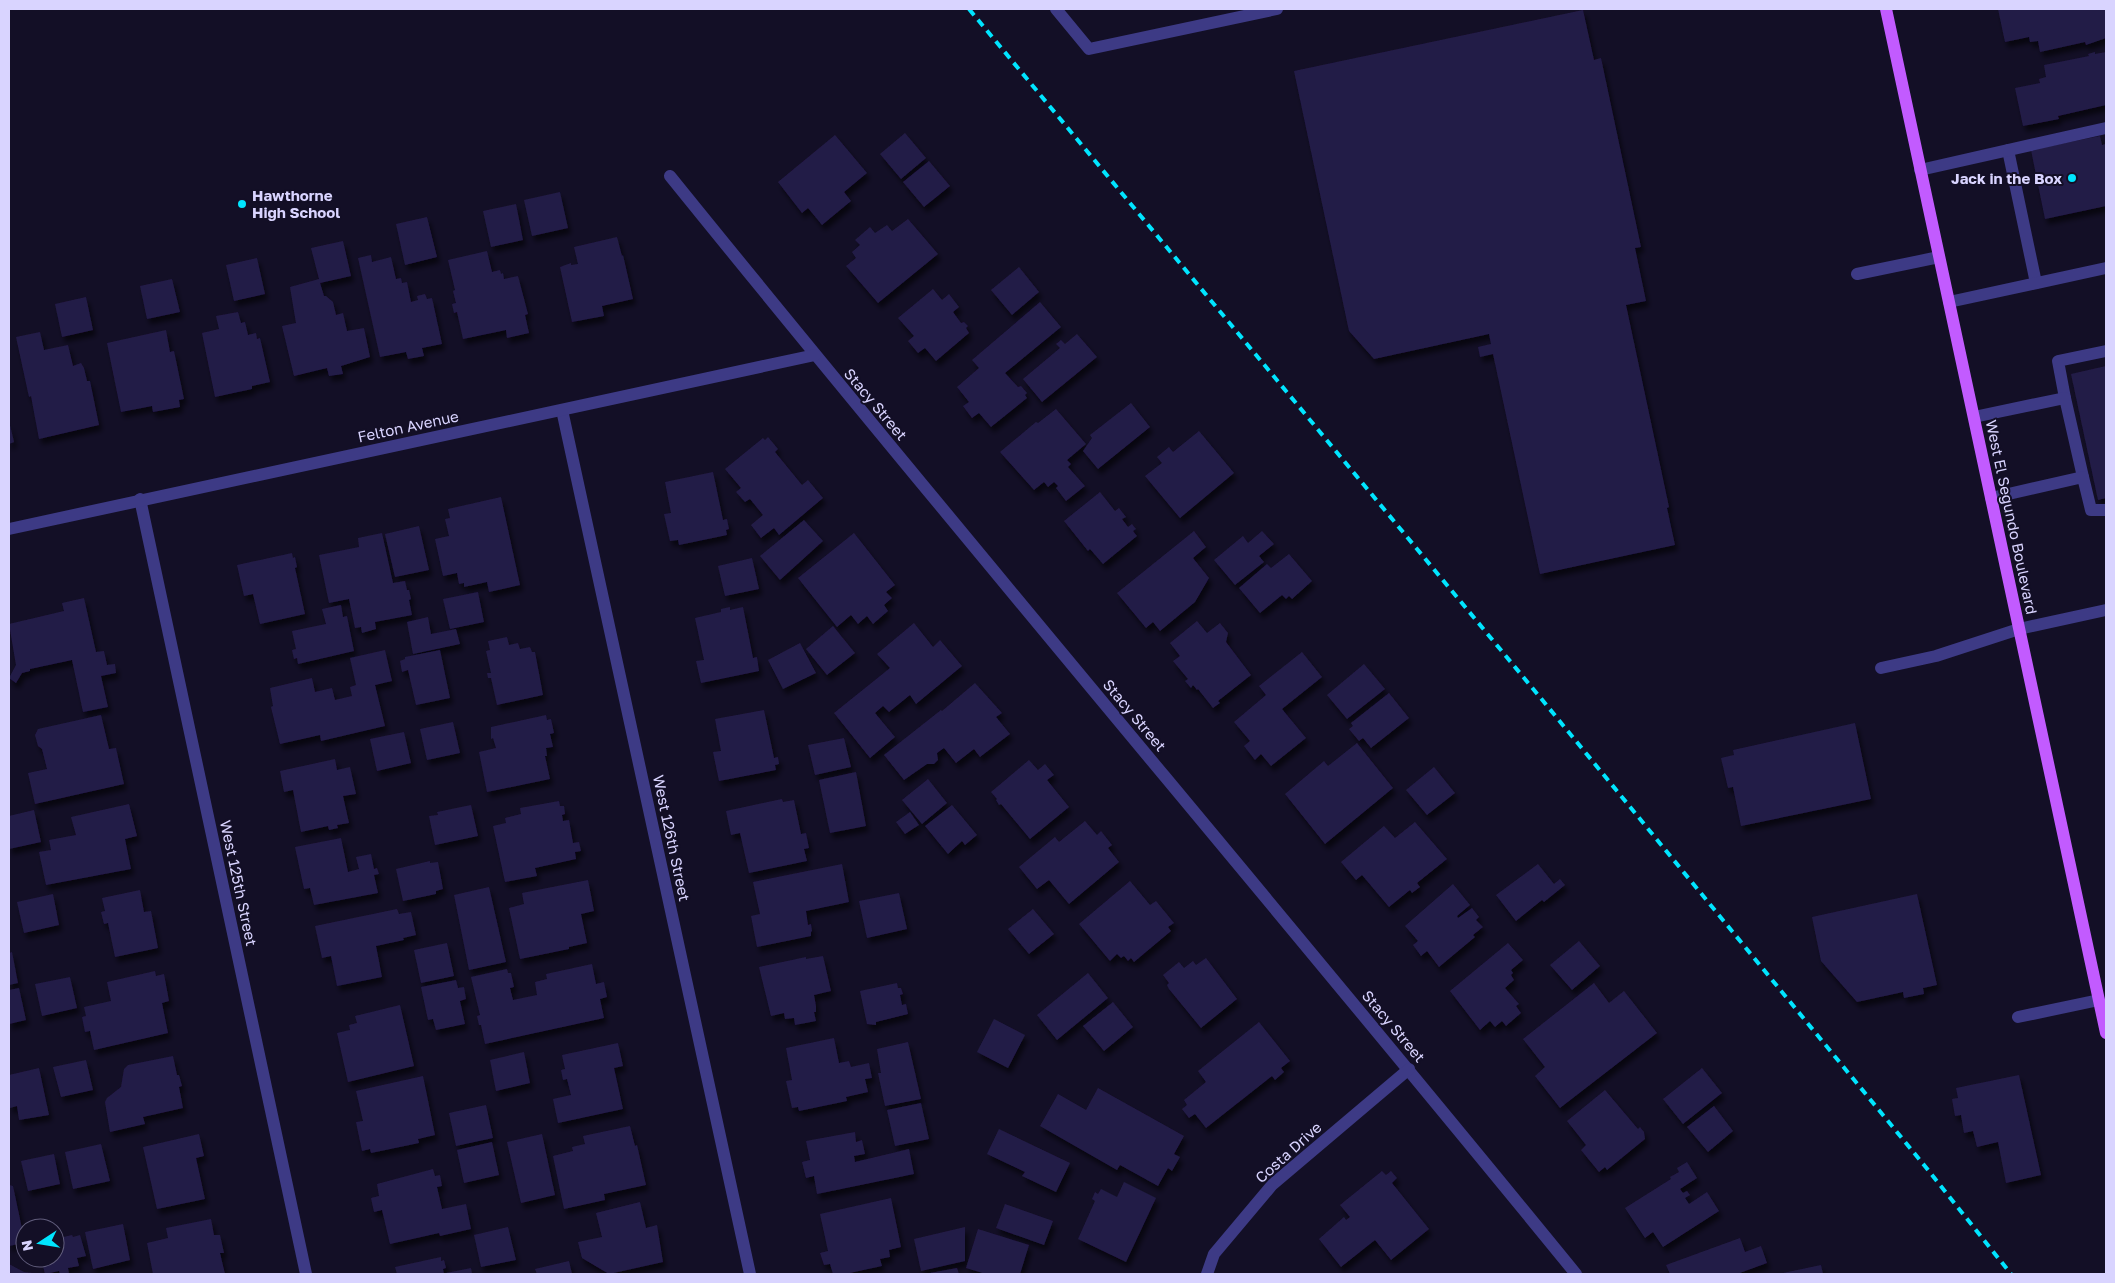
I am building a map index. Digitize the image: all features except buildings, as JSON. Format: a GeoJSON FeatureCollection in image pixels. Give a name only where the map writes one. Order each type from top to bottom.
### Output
{"type":"FeatureCollection","features":[{"type":"Feature","properties":{"kind":"main road","name":"West El Segundo Boulevard"},"geometry":{"type":"LineString","coordinates":[[1886,9],[2106,1033]]}},
{"type":"Feature","properties":{"kind":"street"},"geometry":{"type":"LineString","coordinates":[[1056,9],[1089,49],[1277,9]]}},
{"type":"Feature","properties":{"kind":"street"},"geometry":{"type":"LineString","coordinates":[[1920,170],[2106,128]]}},
{"type":"Feature","properties":{"kind":"street"},"geometry":{"type":"LineString","coordinates":[[2008,150],[2036,284]]}},
{"type":"Feature","properties":{"kind":"street","name":"Stacy Street"},"geometry":{"type":"LineString","coordinates":[[670,176],[815,355],[1409,1069],[1576,1274]]}},
{"type":"Feature","properties":{"kind":"street"},"geometry":{"type":"LineString","coordinates":[[1857,274],[1939,256]]}},
{"type":"Feature","properties":{"kind":"street"},"geometry":{"type":"LineString","coordinates":[[1949,302],[2106,268]]}},
{"type":"Feature","properties":{"kind":"street"},"geometry":{"type":"LineString","coordinates":[[2106,352],[2058,362],[2091,510],[2106,510]]}},
{"type":"Feature","properties":{"kind":"street","name":"Felton Avenue"},"geometry":{"type":"LineString","coordinates":[[9,529],[140,499],[815,355]]}},
{"type":"Feature","properties":{"kind":"street"},"geometry":{"type":"LineString","coordinates":[[1974,418],[2065,398]]}},
{"type":"Feature","properties":{"kind":"street","name":"West 126th Street"},"geometry":{"type":"LineString","coordinates":[[562,410],[750,1274]]}},
{"type":"Feature","properties":{"kind":"street"},"geometry":{"type":"LineString","coordinates":[[1991,498],[2083,477]]}},
{"type":"Feature","properties":{"kind":"street","name":"West 125th Street"},"geometry":{"type":"LineString","coordinates":[[140,499],[306,1274]]}},
{"type":"Feature","properties":{"kind":"street"},"geometry":{"type":"LineString","coordinates":[[1881,668],[1936,656],[2019,630],[2106,610]]}},
{"type":"Feature","properties":{"kind":"street"},"geometry":{"type":"LineString","coordinates":[[2018,1017],[2099,1000]]}},
{"type":"Feature","properties":{"kind":"street","name":"Costa Drive"},"geometry":{"type":"LineString","coordinates":[[1207,1274],[1214,1254],[1272,1185],[1409,1069]]}},
{"type":"Feature","properties":{"kind":"railway"},"geometry":{"type":"LineString","coordinates":[[969,9],[1539,696],[1924,1165],[2011,1274]]}},
{"type":"Feature","properties":{"kind":"place","name":"Jack in the Box"},"geometry":{"type":"Point","coordinates":[2072,178]}},
{"type":"Feature","properties":{"kind":"place","name":"Hawthorne High School"},"geometry":{"type":"Point","coordinates":[242,204]}}]}
